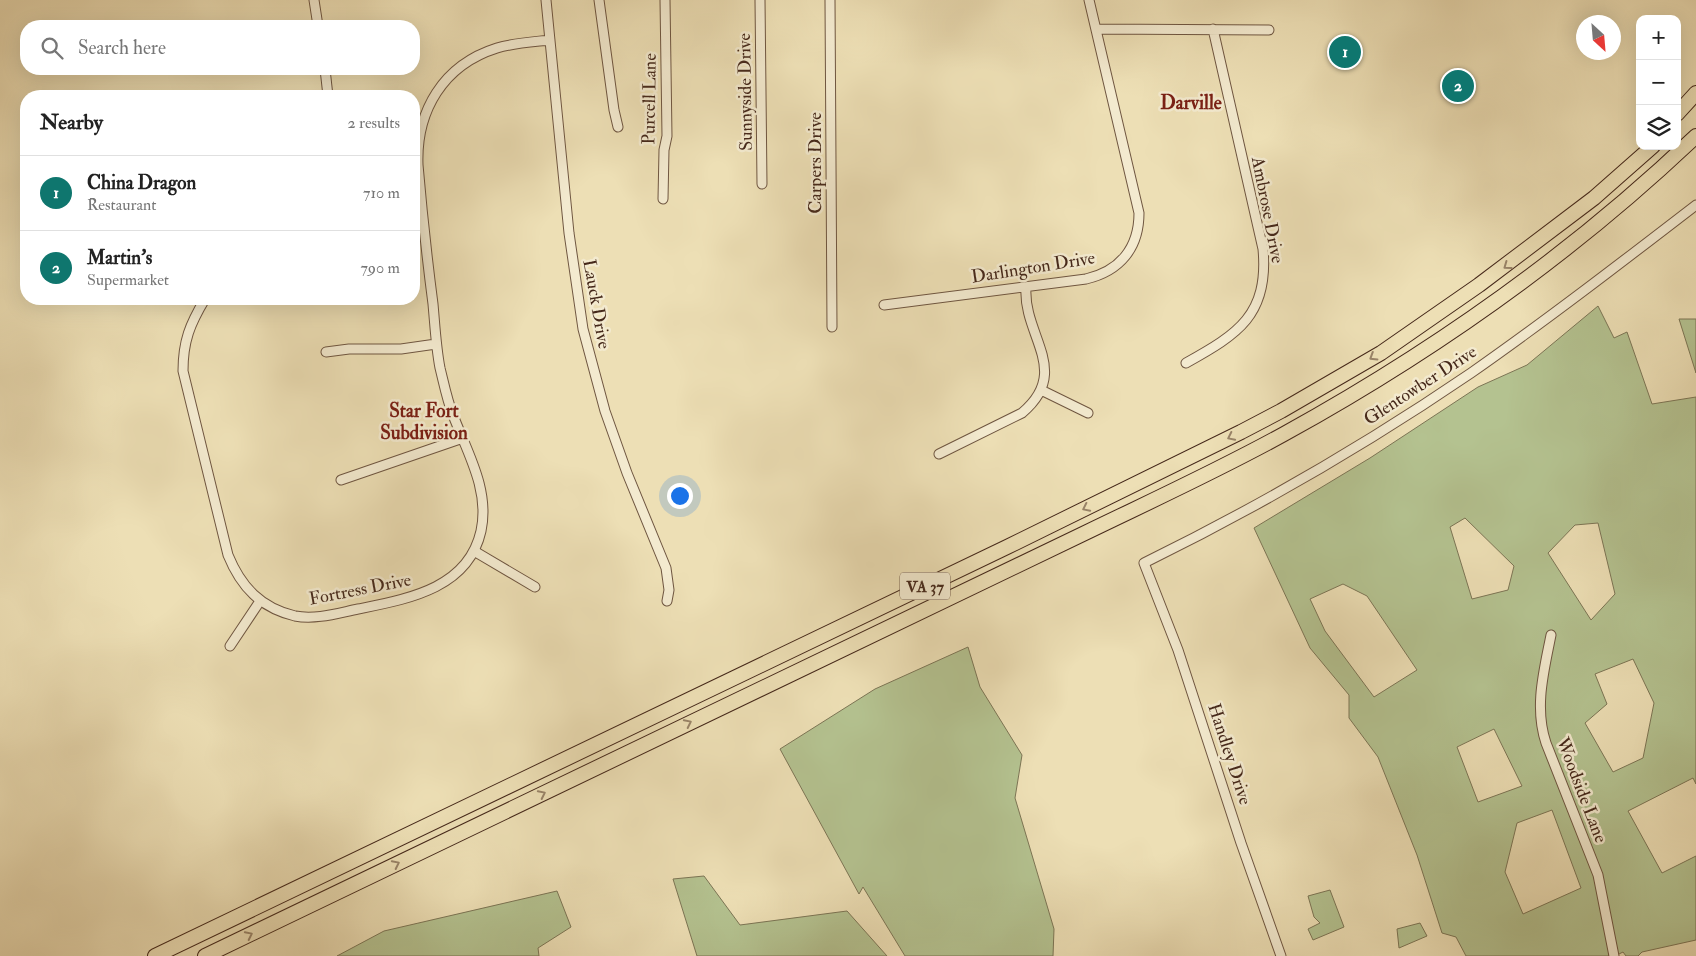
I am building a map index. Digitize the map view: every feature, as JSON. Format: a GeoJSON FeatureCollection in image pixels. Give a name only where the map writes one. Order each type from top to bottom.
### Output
{"type":"FeatureCollection","features":[{"type":"Feature","properties":{"kind":"highway"},"geometry":{"type":"LineString","coordinates":[[1681,110],[1696,93]]}},
{"type":"Feature","properties":{"kind":"highway"},"geometry":{"type":"LineString","coordinates":[[1681,120],[1696,106]]}},
{"type":"Feature","properties":{"kind":"highway","name":"VA 37"},"geometry":{"type":"LineString","coordinates":[[206,956],[1076,537],[1285,434],[1399,366],[1513,289],[1589,230],[1696,136]]}},
{"type":"Feature","properties":{"kind":"highway"},"geometry":{"type":"LineString","coordinates":[[1535,244],[1612,178],[1641,150]]}},
{"type":"Feature","properties":{"kind":"highway","name":"VA 37"},"geometry":{"type":"LineString","coordinates":[[155,956],[1007,547],[1241,432],[1332,383],[1464,296],[1535,244],[1594,198],[1648,150]]}},
{"type":"Feature","properties":{"kind":"street"},"geometry":{"type":"LineString","coordinates":[[314,0],[317,20]]}},
{"type":"Feature","properties":{"kind":"street","name":"Lauck Drive"},"geometry":{"type":"LineString","coordinates":[[546,0],[570,233],[583,329],[608,420],[643,514],[666,568],[669,590],[667,600]]}},
{"type":"Feature","properties":{"kind":"street"},"geometry":{"type":"LineString","coordinates":[[599,0],[618,127]]}},
{"type":"Feature","properties":{"kind":"street","name":"Purcell Lane"},"geometry":{"type":"LineString","coordinates":[[663,199],[664,150],[667,136],[665,0]]}},
{"type":"Feature","properties":{"kind":"street","name":"Sunnyside Drive"},"geometry":{"type":"LineString","coordinates":[[760,0],[762,184]]}},
{"type":"Feature","properties":{"kind":"street","name":"Carpers Drive"},"geometry":{"type":"LineString","coordinates":[[830,0],[832,327]]}},
{"type":"Feature","properties":{"kind":"street","name":"Darlington Drive"},"geometry":{"type":"LineString","coordinates":[[884,305],[1086,279],[1105,273],[1122,260],[1129,251],[1137,236],[1139,213],[1089,0]]}},
{"type":"Feature","properties":{"kind":"street"},"geometry":{"type":"LineString","coordinates":[[1096,29],[1269,30]]}},
{"type":"Feature","properties":{"kind":"street","name":"Ambrose Drive"},"geometry":{"type":"LineString","coordinates":[[1186,363],[1226,340],[1244,324],[1256,306],[1264,274],[1263,249],[1213,30]]}},
{"type":"Feature","properties":{"kind":"street","name":"Fortress Drive"},"geometry":{"type":"LineString","coordinates":[[420,132],[423,118],[434,96],[442,84],[454,73],[480,55],[512,44],[550,40]]}},
{"type":"Feature","properties":{"kind":"street"},"geometry":{"type":"LineString","coordinates":[[326,75],[327,90]]}},
{"type":"Feature","properties":{"kind":"street","name":"Glentowber Drive"},"geometry":{"type":"LineString","coordinates":[[1144,563],[1217,526],[1408,414],[1527,333],[1696,206]]}},
{"type":"Feature","properties":{"kind":"street","name":"Fortress Drive"},"geometry":{"type":"LineString","coordinates":[[202,305],[192,322],[186,339],[183,354],[184,371],[228,556],[233,569],[243,584],[260,601],[280,611],[296,616],[311,617],[328,616],[425,593],[440,585],[464,564],[474,551],[481,529],[483,506],[478,478],[446,395],[436,344],[434,314],[420,232]]}},
{"type":"Feature","properties":{"kind":"street"},"geometry":{"type":"LineString","coordinates":[[939,454],[1022,413],[1032,404],[1041,390],[1044,381],[1045,365],[1026,306],[1026,288]]}},
{"type":"Feature","properties":{"kind":"street"},"geometry":{"type":"LineString","coordinates":[[326,352],[436,344]]}},
{"type":"Feature","properties":{"kind":"street"},"geometry":{"type":"LineString","coordinates":[[1041,390],[1088,414]]}},
{"type":"Feature","properties":{"kind":"street"},"geometry":{"type":"LineString","coordinates":[[341,480],[463,438]]}},
{"type":"Feature","properties":{"kind":"street"},"geometry":{"type":"LineString","coordinates":[[474,551],[535,587]]}},
{"type":"Feature","properties":{"kind":"street","name":"Handley Drive"},"geometry":{"type":"LineString","coordinates":[[1144,563],[1178,650],[1241,843],[1281,956]]}},
{"type":"Feature","properties":{"kind":"street"},"geometry":{"type":"LineString","coordinates":[[230,646],[260,601]]}},
{"type":"Feature","properties":{"kind":"street","name":"Woodside Lane"},"geometry":{"type":"LineString","coordinates":[[1552,635],[1540,693],[1540,721],[1546,743],[1598,875],[1614,956]]}},
{"type":"Feature","properties":{"kind":"green space"},"geometry":{"type":"Polygon","coordinates":[[[1598,306],[1614,338],[1627,332],[1652,404],[1696,397],[1696,784],[1693,778],[1628,811],[1662,873],[1696,856],[1696,940],[1642,952],[1638,956],[1626,956],[1623,952],[1615,956],[1466,956],[1456,937],[1442,933],[1417,855],[1378,757],[1349,718],[1349,695],[1310,648],[1254,528],[1370,458],[1478,387],[1527,365],[1598,306]],[[1465,518],[1450,527],[1472,599],[1508,590],[1514,566],[1465,518]],[[1598,523],[1575,525],[1548,553],[1591,620],[1615,594],[1598,523]],[[1343,584],[1310,599],[1325,631],[1374,697],[1417,670],[1367,596],[1343,584]],[[1633,659],[1595,674],[1607,704],[1585,723],[1613,772],[1643,758],[1654,703],[1633,659]],[[1494,729],[1457,747],[1478,802],[1522,786],[1494,729]],[[1552,810],[1517,823],[1505,872],[1523,914],[1581,888],[1552,810]]]}},
{"type":"Feature","properties":{"kind":"green space"},"geometry":{"type":"Polygon","coordinates":[[[1679,319],[1696,319],[1696,373],[1679,319]]]}},
{"type":"Feature","properties":{"kind":"green space"},"geometry":{"type":"Polygon","coordinates":[[[968,647],[980,687],[1022,755],[1015,798],[1054,929],[1053,956],[905,956],[863,887],[859,894],[780,749],[875,689],[968,647]]]}},
{"type":"Feature","properties":{"kind":"green space"},"geometry":{"type":"Polygon","coordinates":[[[704,876],[740,925],[847,911],[887,956],[697,956],[673,879],[704,876]]]}},
{"type":"Feature","properties":{"kind":"green space"},"geometry":{"type":"Polygon","coordinates":[[[1330,890],[1344,927],[1313,940],[1308,929],[1320,923],[1314,917],[1308,896],[1330,890]]]}},
{"type":"Feature","properties":{"kind":"green space"},"geometry":{"type":"Polygon","coordinates":[[[557,891],[571,927],[538,948],[539,956],[337,956],[384,931],[557,891]]]}},
{"type":"Feature","properties":{"kind":"green space"},"geometry":{"type":"Polygon","coordinates":[[[1420,923],[1427,936],[1399,948],[1397,929],[1420,923]]]}},
{"type":"Feature","properties":{"kind":"place","name":"China Dragon"},"geometry":{"type":"Point","coordinates":[1345,52]}},
{"type":"Feature","properties":{"kind":"place","name":"Martin's"},"geometry":{"type":"Point","coordinates":[1458,86]}},
{"type":"Feature","properties":{"kind":"district","name":"Darville"},"geometry":{"type":"Point","coordinates":[1191,102]}},
{"type":"Feature","properties":{"kind":"district","name":"Star Fort Subdivision"},"geometry":{"type":"Point","coordinates":[424,421]}}]}
